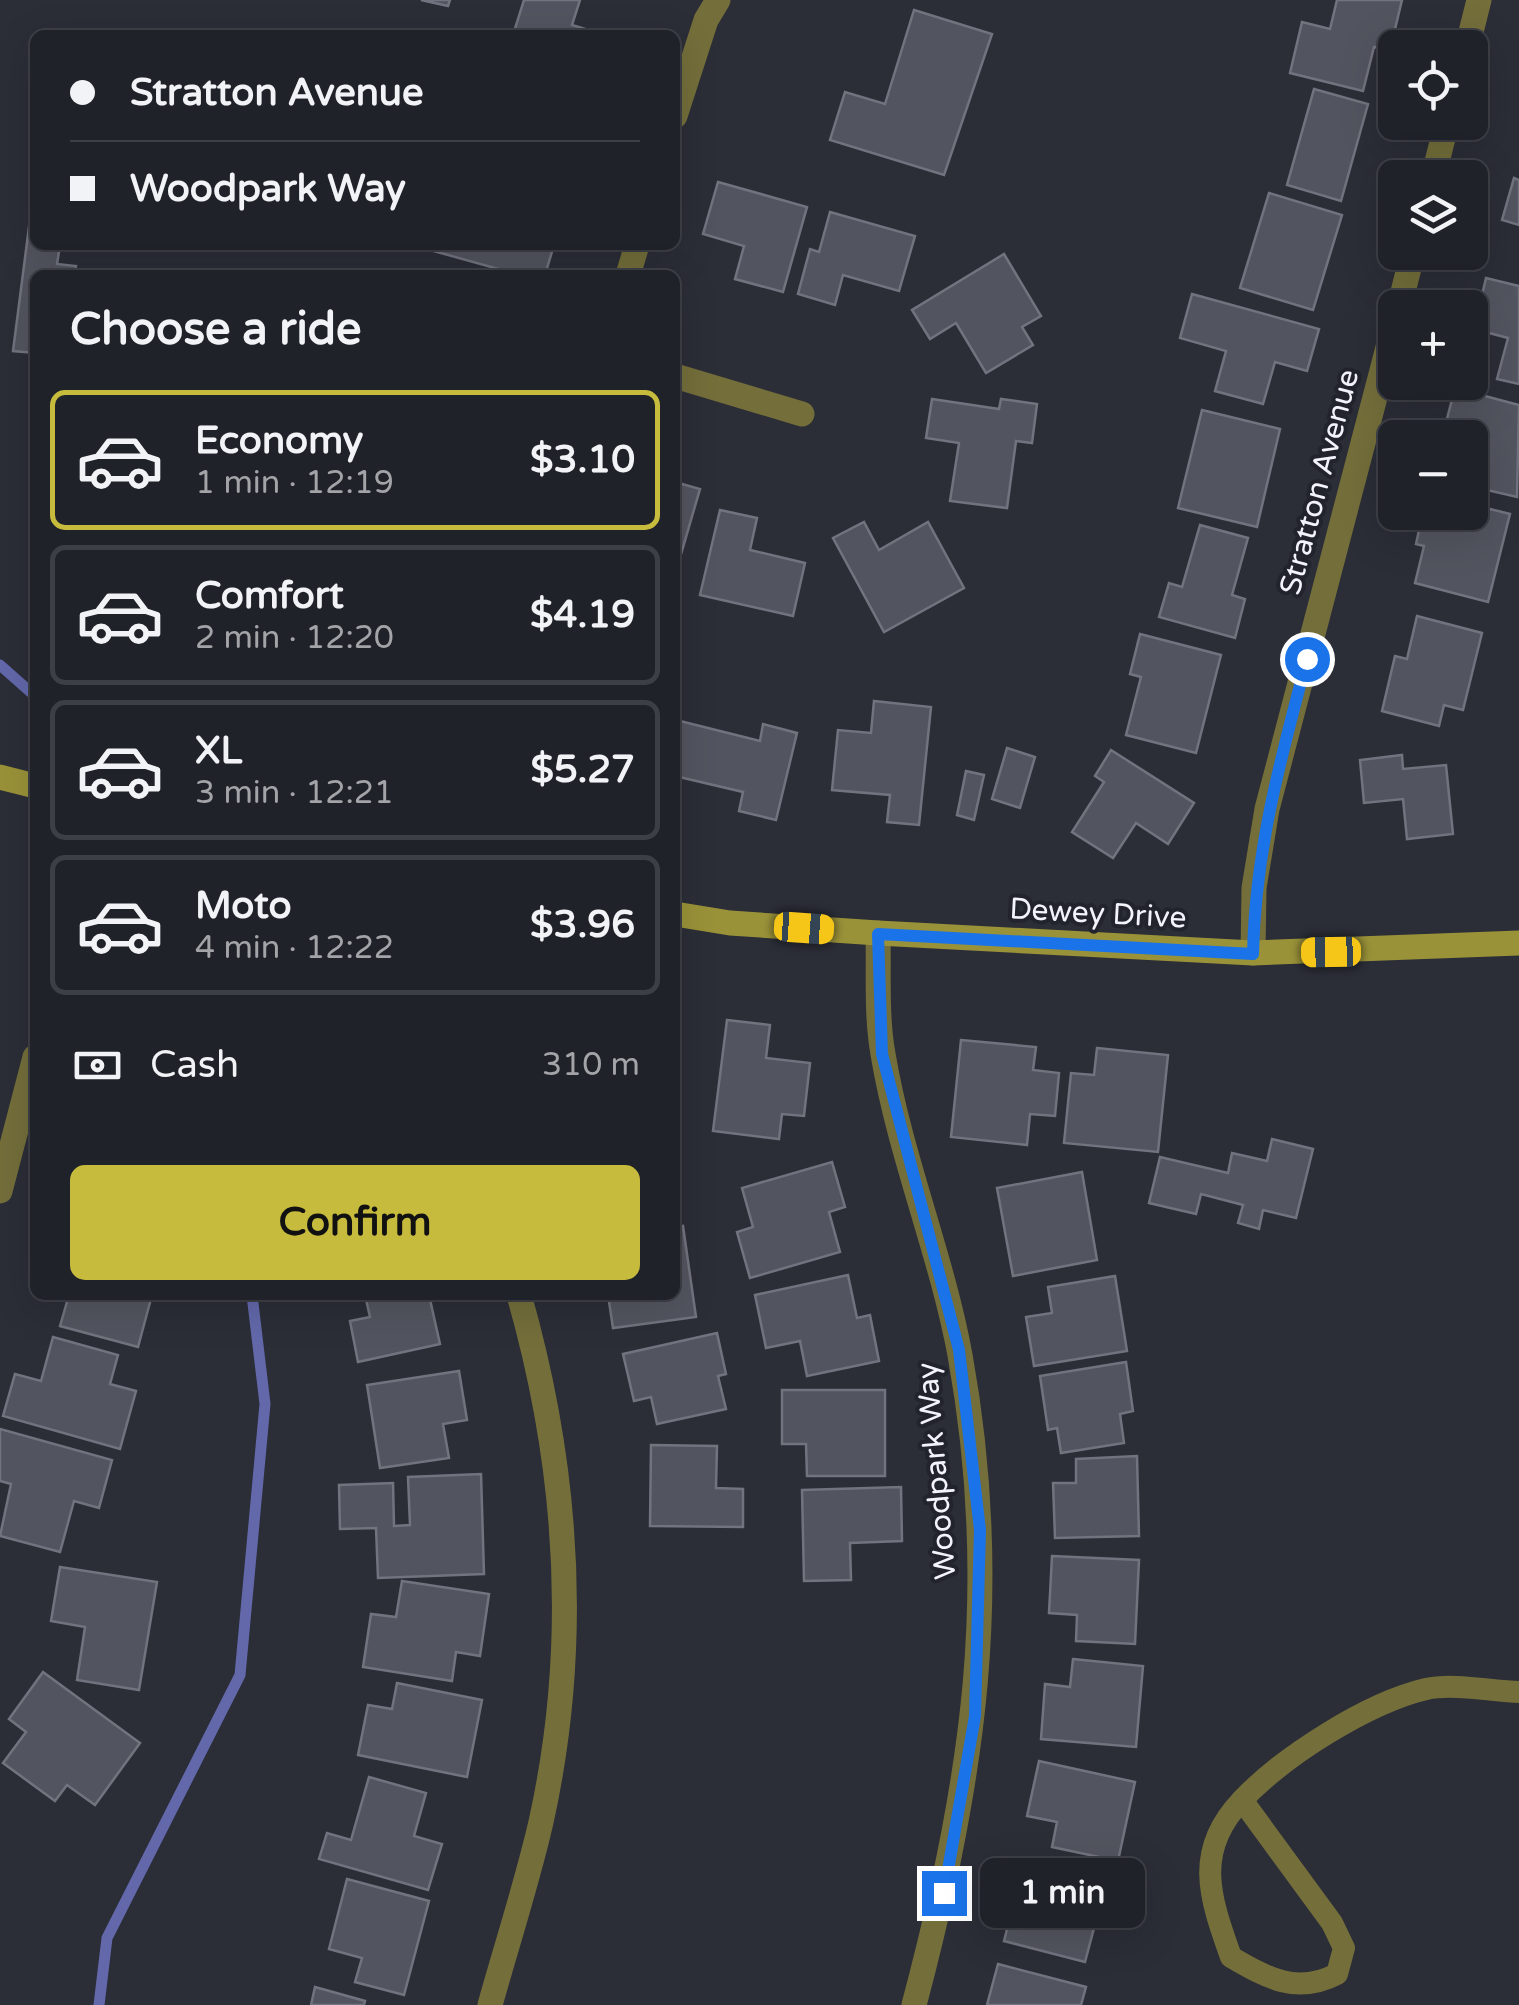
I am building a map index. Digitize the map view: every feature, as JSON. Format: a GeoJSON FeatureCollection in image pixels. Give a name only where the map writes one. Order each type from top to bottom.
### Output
{"type":"FeatureCollection","features":[{"type":"Feature","properties":{"kind":"main road"},"geometry":{"type":"LineString","coordinates":[[0,778],[30,785]]}},
{"type":"Feature","properties":{"kind":"main road","name":"Dewey Drive"},"geometry":{"type":"LineString","coordinates":[[680,915],[730,923],[878,934],[1253,954],[1519,943]]}},
{"type":"Feature","properties":{"kind":"street"},"geometry":{"type":"LineString","coordinates":[[680,101],[706,20],[718,0]]}},
{"type":"Feature","properties":{"kind":"street"},"geometry":{"type":"LineString","coordinates":[[1472,30],[1479,0]]}},
{"type":"Feature","properties":{"kind":"street"},"geometry":{"type":"LineString","coordinates":[[680,377],[802,414]]}},
{"type":"Feature","properties":{"kind":"street","name":"Stratton Avenue"},"geometry":{"type":"LineString","coordinates":[[1253,954],[1254,888],[1268,809],[1378,387]]}},
{"type":"Feature","properties":{"kind":"street","name":"Woodpark Way"},"geometry":{"type":"LineString","coordinates":[[878,934],[882,1054],[959,1350],[980,1530],[975,1716],[944,1893],[914,2005]]}},
{"type":"Feature","properties":{"kind":"street"},"geometry":{"type":"LineString","coordinates":[[0,1191],[30,1076]]}},
{"type":"Feature","properties":{"kind":"street"},"geometry":{"type":"LineString","coordinates":[[490,2005],[541,1822],[564,1658],[566,1580],[556,1465],[536,1352],[520,1300]]}},
{"type":"Feature","properties":{"kind":"lane"},"geometry":{"type":"LineString","coordinates":[[1242,1800],[1332,1922],[1344,1948],[1337,1974],[1318,1984],[1298,1986],[1266,1978],[1231,1957],[1207,1882],[1224,1820],[1242,1800],[1267,1774],[1332,1729],[1428,1688],[1519,1692]]}},
{"type":"Feature","properties":{"kind":"building"},"geometry":{"type":"Polygon","coordinates":[[[421,0],[450,0],[448,6],[421,0]]]}},
{"type":"Feature","properties":{"kind":"building"},"geometry":{"type":"Polygon","coordinates":[[[524,0],[580,0],[572,25],[588,30],[515,30],[524,0]]]}},
{"type":"Feature","properties":{"kind":"building"},"geometry":{"type":"Polygon","coordinates":[[[1337,0],[1402,0],[1395,30],[1378,30],[1378,48],[1374,47],[1363,91],[1290,73],[1302,22],[1330,29],[1337,0]]]}},
{"type":"Feature","properties":{"kind":"building"},"geometry":{"type":"Polygon","coordinates":[[[914,10],[992,34],[944,175],[830,140],[845,92],[885,104],[914,10]]]}},
{"type":"Feature","properties":{"kind":"building"},"geometry":{"type":"Polygon","coordinates":[[[1314,89],[1368,104],[1341,201],[1287,185],[1314,89]]]}},
{"type":"Feature","properties":{"kind":"building"},"geometry":{"type":"Polygon","coordinates":[[[1514,178],[1519,180],[1519,225],[1502,220],[1514,178]]]}},
{"type":"Feature","properties":{"kind":"building"},"geometry":{"type":"Polygon","coordinates":[[[718,182],[807,207],[783,292],[735,279],[744,246],[703,234],[718,182]]]}},
{"type":"Feature","properties":{"kind":"building"},"geometry":{"type":"Polygon","coordinates":[[[1269,193],[1342,215],[1313,310],[1240,288],[1269,193]]]}},
{"type":"Feature","properties":{"kind":"building"},"geometry":{"type":"Polygon","coordinates":[[[830,212],[915,236],[899,291],[843,275],[835,305],[798,294],[810,249],[819,252],[830,212]]]}},
{"type":"Feature","properties":{"kind":"building"},"geometry":{"type":"Polygon","coordinates":[[[30,219],[30,250],[59,250],[57,264],[76,266],[76,270],[30,270],[30,353],[13,351],[30,219]]]}},
{"type":"Feature","properties":{"kind":"building"},"geometry":{"type":"Polygon","coordinates":[[[430,250],[552,250],[546,270],[502,270],[430,250]]]}},
{"type":"Feature","properties":{"kind":"building"},"geometry":{"type":"Polygon","coordinates":[[[1004,254],[1041,316],[1022,327],[1033,345],[986,373],[956,323],[930,339],[912,310],[1004,254]]]}},
{"type":"Feature","properties":{"kind":"building"},"geometry":{"type":"Polygon","coordinates":[[[1486,278],[1519,286],[1519,384],[1497,379],[1508,338],[1488,333],[1488,290],[1483,290],[1486,278]]]}},
{"type":"Feature","properties":{"kind":"building"},"geometry":{"type":"Polygon","coordinates":[[[1192,294],[1319,329],[1307,371],[1275,362],[1263,404],[1215,391],[1226,351],[1180,338],[1192,294]]]}},
{"type":"Feature","properties":{"kind":"building"},"geometry":{"type":"Polygon","coordinates":[[[1488,397],[1519,405],[1517,497],[1488,490],[1488,420],[1447,420],[1452,400],[1488,400],[1488,397]]]}},
{"type":"Feature","properties":{"kind":"building"},"geometry":{"type":"Polygon","coordinates":[[[932,399],[999,409],[1001,399],[1037,404],[1032,443],[1016,441],[1007,508],[950,501],[959,443],[926,438],[932,399]]]}},
{"type":"Feature","properties":{"kind":"building"},"geometry":{"type":"Polygon","coordinates":[[[1202,410],[1280,429],[1257,527],[1178,508],[1202,410]]]}},
{"type":"Feature","properties":{"kind":"building"},"geometry":{"type":"Polygon","coordinates":[[[680,483],[700,489],[680,558],[680,483]]]}},
{"type":"Feature","properties":{"kind":"building"},"geometry":{"type":"Polygon","coordinates":[[[1488,508],[1510,514],[1488,602],[1415,583],[1424,546],[1416,544],[1419,530],[1488,530],[1488,508]]]}},
{"type":"Feature","properties":{"kind":"building"},"geometry":{"type":"Polygon","coordinates":[[[720,510],[757,518],[750,550],[805,563],[793,616],[700,595],[720,510]]]}},
{"type":"Feature","properties":{"kind":"building"},"geometry":{"type":"Polygon","coordinates":[[[864,522],[879,550],[928,522],[964,588],[884,632],[833,538],[864,522]]]}},
{"type":"Feature","properties":{"kind":"building"},"geometry":{"type":"Polygon","coordinates":[[[1200,525],[1248,538],[1232,595],[1245,599],[1235,638],[1159,617],[1169,583],[1182,587],[1200,525]]]}},
{"type":"Feature","properties":{"kind":"building"},"geometry":{"type":"Polygon","coordinates":[[[1417,616],[1482,633],[1463,710],[1444,705],[1439,726],[1382,711],[1395,656],[1407,659],[1417,616]]]}},
{"type":"Feature","properties":{"kind":"building"},"geometry":{"type":"Polygon","coordinates":[[[1140,634],[1221,655],[1196,753],[1126,735],[1141,677],[1130,674],[1140,634]]]}},
{"type":"Feature","properties":{"kind":"building"},"geometry":{"type":"Polygon","coordinates":[[[874,701],[931,707],[919,825],[887,822],[890,795],[832,790],[838,730],[871,733],[874,701]]]}},
{"type":"Feature","properties":{"kind":"building"},"geometry":{"type":"Polygon","coordinates":[[[680,721],[760,741],[763,724],[797,733],[776,820],[739,811],[743,792],[680,777],[680,721]]]}},
{"type":"Feature","properties":{"kind":"building"},"geometry":{"type":"Polygon","coordinates":[[[1007,748],[1035,757],[1020,808],[992,799],[1007,748]]]}},
{"type":"Feature","properties":{"kind":"building"},"geometry":{"type":"Polygon","coordinates":[[[1111,750],[1194,803],[1168,844],[1136,823],[1113,858],[1072,832],[1104,782],[1095,776],[1111,750]]]}},
{"type":"Feature","properties":{"kind":"building"},"geometry":{"type":"Polygon","coordinates":[[[1402,755],[1403,769],[1446,765],[1453,834],[1407,839],[1403,799],[1364,803],[1360,760],[1402,755]]]}},
{"type":"Feature","properties":{"kind":"building"},"geometry":{"type":"Polygon","coordinates":[[[966,771],[984,775],[974,820],[957,815],[966,771]]]}},
{"type":"Feature","properties":{"kind":"building"},"geometry":{"type":"Polygon","coordinates":[[[727,1020],[770,1025],[766,1058],[810,1063],[804,1116],[782,1114],[779,1139],[713,1131],[727,1020]]]}},
{"type":"Feature","properties":{"kind":"building"},"geometry":{"type":"Polygon","coordinates":[[[961,1040],[1036,1047],[1033,1070],[1059,1073],[1055,1116],[1030,1114],[1027,1145],[951,1137],[961,1040]]]}},
{"type":"Feature","properties":{"kind":"building"},"geometry":{"type":"Polygon","coordinates":[[[1097,1048],[1168,1055],[1158,1152],[1064,1143],[1071,1073],[1094,1075],[1097,1048]]]}},
{"type":"Feature","properties":{"kind":"building"},"geometry":{"type":"Polygon","coordinates":[[[1272,1139],[1313,1149],[1296,1218],[1263,1210],[1259,1229],[1238,1223],[1243,1205],[1201,1194],[1196,1214],[1149,1203],[1160,1157],[1228,1173],[1232,1153],[1267,1161],[1272,1139]]]}},
{"type":"Feature","properties":{"kind":"building"},"geometry":{"type":"Polygon","coordinates":[[[832,1162],[845,1207],[829,1212],[840,1252],[750,1278],[737,1232],[753,1227],[742,1188],[832,1162]]]}},
{"type":"Feature","properties":{"kind":"building"},"geometry":{"type":"Polygon","coordinates":[[[1082,1172],[1097,1260],[1013,1276],[997,1188],[1082,1172]]]}},
{"type":"Feature","properties":{"kind":"building"},"geometry":{"type":"Polygon","coordinates":[[[683,1226],[696,1317],[613,1328],[609,1300],[680,1300],[683,1226]]]}},
{"type":"Feature","properties":{"kind":"building"},"geometry":{"type":"Polygon","coordinates":[[[848,1275],[857,1318],[870,1315],[879,1361],[807,1376],[800,1341],[766,1348],[755,1295],[848,1275]]]}},
{"type":"Feature","properties":{"kind":"building"},"geometry":{"type":"Polygon","coordinates":[[[1115,1276],[1127,1351],[1034,1366],[1026,1317],[1052,1313],[1048,1287],[1115,1276]]]}},
{"type":"Feature","properties":{"kind":"building"},"geometry":{"type":"Polygon","coordinates":[[[68,1300],[151,1300],[138,1347],[60,1326],[68,1300]]]}},
{"type":"Feature","properties":{"kind":"building"},"geometry":{"type":"Polygon","coordinates":[[[366,1300],[430,1300],[440,1344],[358,1362],[350,1321],[370,1317],[366,1300]]]}},
{"type":"Feature","properties":{"kind":"building"},"geometry":{"type":"Polygon","coordinates":[[[717,1333],[726,1374],[718,1376],[726,1409],[657,1424],[651,1397],[634,1401],[623,1354],[717,1333]]]}},
{"type":"Feature","properties":{"kind":"building"},"geometry":{"type":"Polygon","coordinates":[[[53,1337],[118,1355],[110,1384],[136,1391],[120,1449],[3,1416],[15,1374],[41,1381],[53,1337]]]}},
{"type":"Feature","properties":{"kind":"building"},"geometry":{"type":"Polygon","coordinates":[[[1126,1362],[1133,1411],[1120,1414],[1124,1443],[1061,1453],[1057,1428],[1048,1430],[1040,1376],[1126,1362]]]}},
{"type":"Feature","properties":{"kind":"building"},"geometry":{"type":"Polygon","coordinates":[[[459,1371],[467,1420],[443,1424],[449,1458],[380,1468],[367,1385],[459,1371]]]}},
{"type":"Feature","properties":{"kind":"building"},"geometry":{"type":"Polygon","coordinates":[[[782,1390],[885,1390],[885,1476],[807,1476],[806,1444],[782,1444],[782,1390]]]}},
{"type":"Feature","properties":{"kind":"building"},"geometry":{"type":"Polygon","coordinates":[[[0,1429],[112,1460],[99,1508],[74,1501],[60,1552],[0,1536],[11,1484],[0,1481],[0,1429]]]}},
{"type":"Feature","properties":{"kind":"building"},"geometry":{"type":"Polygon","coordinates":[[[651,1445],[717,1446],[716,1488],[743,1489],[743,1527],[650,1526],[651,1445]]]}},
{"type":"Feature","properties":{"kind":"building"},"geometry":{"type":"Polygon","coordinates":[[[1137,1456],[1139,1536],[1055,1538],[1053,1483],[1076,1483],[1076,1459],[1137,1456]]]}},
{"type":"Feature","properties":{"kind":"building"},"geometry":{"type":"Polygon","coordinates":[[[481,1474],[484,1574],[378,1578],[376,1528],[340,1529],[339,1485],[393,1483],[394,1526],[410,1525],[408,1477],[481,1474]]]}},
{"type":"Feature","properties":{"kind":"building"},"geometry":{"type":"Polygon","coordinates":[[[901,1487],[902,1541],[850,1543],[851,1580],[804,1581],[802,1490],[901,1487]]]}},
{"type":"Feature","properties":{"kind":"building"},"geometry":{"type":"Polygon","coordinates":[[[1052,1556],[1139,1560],[1135,1644],[1076,1641],[1077,1615],[1049,1613],[1052,1556]]]}},
{"type":"Feature","properties":{"kind":"building"},"geometry":{"type":"Polygon","coordinates":[[[60,1567],[157,1582],[139,1690],[77,1680],[85,1627],[51,1621],[60,1567]]]}},
{"type":"Feature","properties":{"kind":"building"},"geometry":{"type":"Polygon","coordinates":[[[402,1581],[489,1594],[480,1656],[456,1652],[452,1681],[363,1667],[371,1614],[396,1617],[402,1581]]]}},
{"type":"Feature","properties":{"kind":"building"},"geometry":{"type":"Polygon","coordinates":[[[1073,1659],[1143,1666],[1136,1747],[1041,1739],[1045,1684],[1070,1687],[1073,1659]]]}},
{"type":"Feature","properties":{"kind":"building"},"geometry":{"type":"Polygon","coordinates":[[[43,1672],[140,1743],[95,1805],[67,1785],[55,1801],[3,1763],[26,1732],[9,1719],[43,1672]]]}},
{"type":"Feature","properties":{"kind":"building"},"geometry":{"type":"Polygon","coordinates":[[[397,1683],[482,1700],[467,1777],[358,1755],[368,1705],[392,1709],[397,1683]]]}},
{"type":"Feature","properties":{"kind":"building"},"geometry":{"type":"Polygon","coordinates":[[[1039,1761],[1135,1782],[1118,1861],[1052,1847],[1057,1822],[1027,1816],[1039,1761]]]}},
{"type":"Feature","properties":{"kind":"building"},"geometry":{"type":"Polygon","coordinates":[[[369,1777],[426,1793],[414,1836],[442,1844],[428,1890],[319,1859],[327,1833],[351,1840],[369,1777]]]}},
{"type":"Feature","properties":{"kind":"building"},"geometry":{"type":"Polygon","coordinates":[[[1023,1866],[1105,1887],[1085,1962],[1004,1941],[1023,1866]]]}},
{"type":"Feature","properties":{"kind":"building"},"geometry":{"type":"Polygon","coordinates":[[[347,1879],[429,1901],[404,1995],[355,1982],[362,1958],[329,1949],[347,1879]]]}},
{"type":"Feature","properties":{"kind":"building"},"geometry":{"type":"Polygon","coordinates":[[[998,1964],[1086,1987],[1081,2005],[987,2005],[998,1964]]]}},
{"type":"Feature","properties":{"kind":"building"},"geometry":{"type":"Polygon","coordinates":[[[315,1987],[365,2001],[364,2005],[311,2005],[315,1987]]]}},
{"type":"Feature","properties":{"kind":"waterway"},"geometry":{"type":"LineString","coordinates":[[0,665],[30,692]]}},
{"type":"Feature","properties":{"kind":"waterway"},"geometry":{"type":"LineString","coordinates":[[99,2005],[107,1938],[240,1675],[265,1404],[253,1300]]}},
{"type":"Feature","properties":{"kind":"route"},"geometry":{"type":"LineString","coordinates":[[944,1893],[975,1716],[980,1530],[969,1409],[959,1350],[882,1054],[878,934],[1253,954],[1254,888],[1268,809],[1307,659]]}}]}
